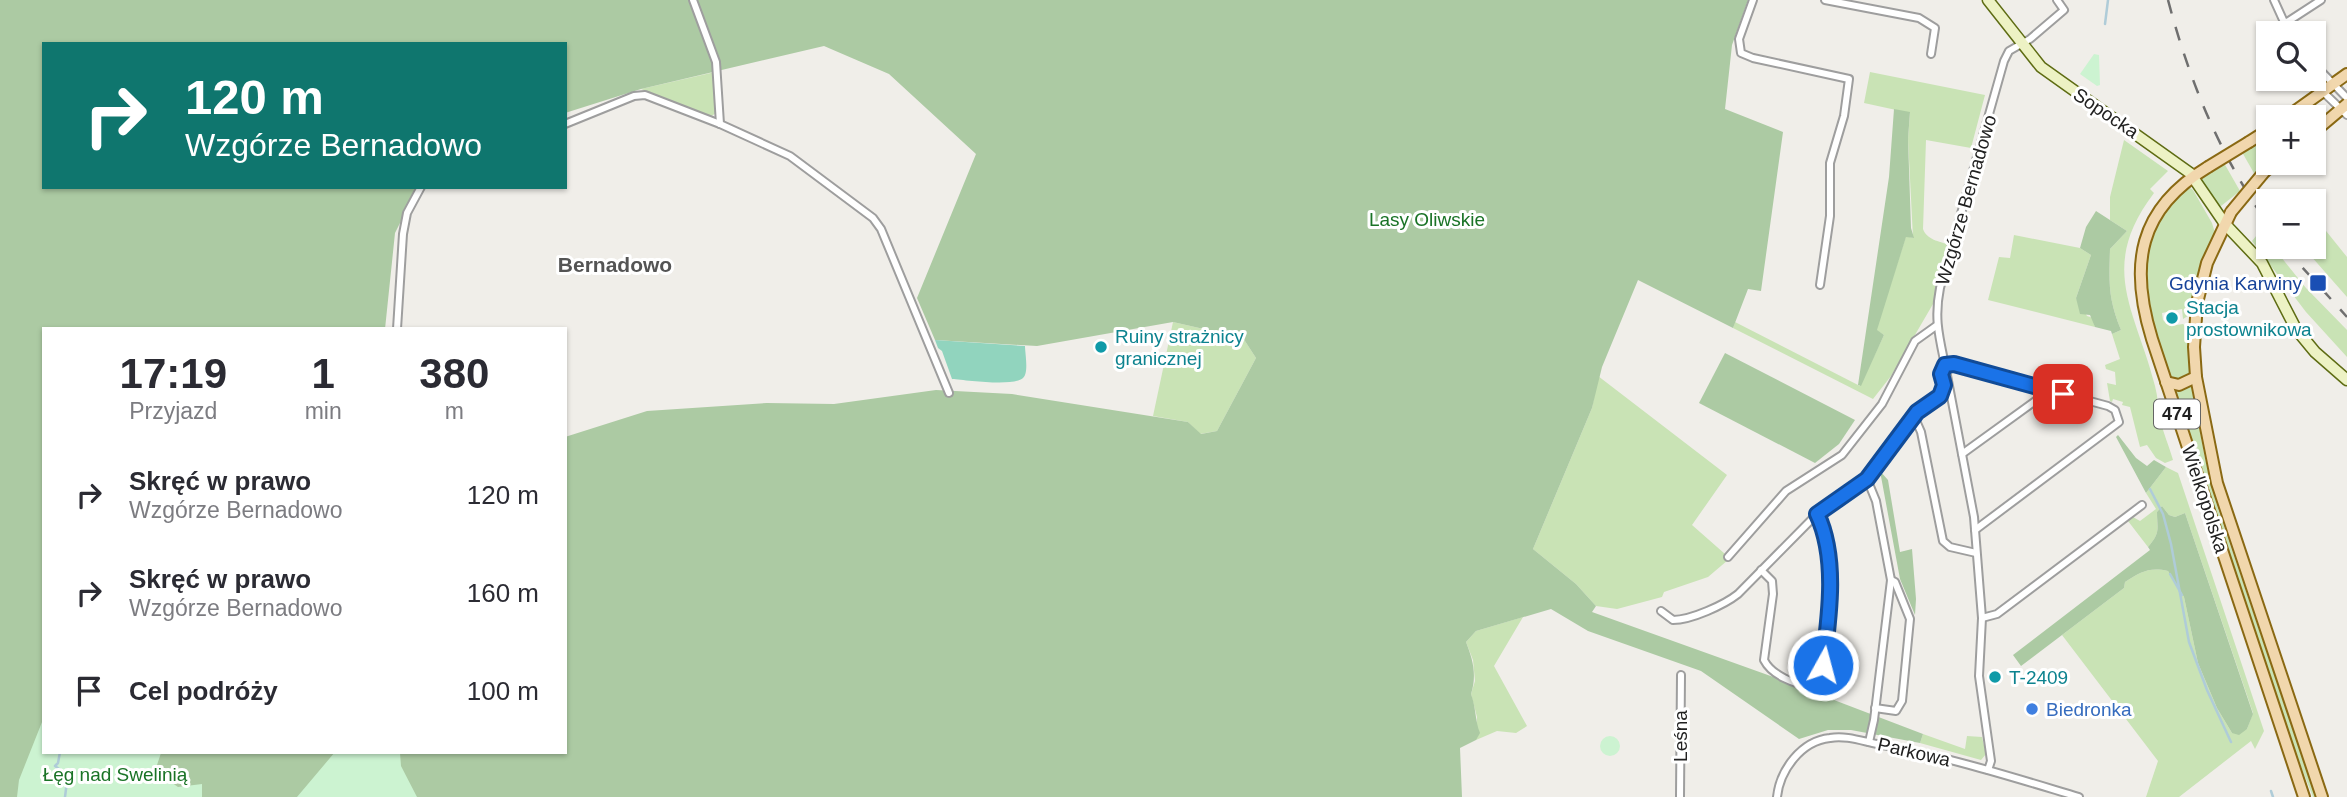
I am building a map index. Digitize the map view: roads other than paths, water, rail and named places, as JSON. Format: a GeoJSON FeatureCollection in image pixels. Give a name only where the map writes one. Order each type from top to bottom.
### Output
{"type":"FeatureCollection","features":[{"type":"Feature","properties":{"kind":"main road","name":"Sopocka"},"geometry":{"type":"LineString","coordinates":[[1988,0],[2020,43],[2048,74],[2178,162],[2192,176],[2225,224],[2262,262],[2296,329],[2315,352],[2347,380]]}},
{"type":"Feature","properties":{"kind":"main road"},"geometry":{"type":"LineString","coordinates":[[2304,105],[2347,74]]}},
{"type":"Feature","properties":{"kind":"main road"},"geometry":{"type":"LineString","coordinates":[[2326,122],[2345,107]]}},
{"type":"Feature","properties":{"kind":"main road","name":"Wielkopolska"},"geometry":{"type":"LineString","coordinates":[[2256,138],[2192,176],[2174,191],[2157,214],[2146,238],[2139,280],[2145,317],[2304,797]]}},
{"type":"Feature","properties":{"kind":"main road","name":"Wielkopolska"},"geometry":{"type":"LineString","coordinates":[[2262,175],[2231,212],[2207,262],[2197,303],[2194,347],[2196,377],[2217,483],[2322,797]]}},
{"type":"Feature","properties":{"kind":"main road"},"geometry":{"type":"LineString","coordinates":[[2166,382],[2179,385],[2196,377]]}},
{"type":"Feature","properties":{"kind":"street"},"geometry":{"type":"LineString","coordinates":[[693,0],[716,62],[720,124]]}},
{"type":"Feature","properties":{"kind":"street"},"geometry":{"type":"LineString","coordinates":[[1752,0],[1739,39],[1741,53],[1849,79],[1844,116],[1830,163],[1830,216],[1820,285]]}},
{"type":"Feature","properties":{"kind":"street"},"geometry":{"type":"LineString","coordinates":[[1825,0],[1919,18],[1935,29],[1931,54]]}},
{"type":"Feature","properties":{"kind":"street"},"geometry":{"type":"LineString","coordinates":[[2020,43],[2030,40],[2064,10],[2057,0]]}},
{"type":"Feature","properties":{"kind":"street"},"geometry":{"type":"LineString","coordinates":[[2274,0],[2283,21]]}},
{"type":"Feature","properties":{"kind":"street"},"geometry":{"type":"LineString","coordinates":[[2289,21],[2321,0]]}},
{"type":"Feature","properties":{"kind":"street","name":"Wzgórze Bernadowo"},"geometry":{"type":"LineString","coordinates":[[1988,770],[1991,761],[1979,676],[1982,618],[1975,530],[1936,326],[1936,309],[2004,61],[2009,51],[2020,43]]}},
{"type":"Feature","properties":{"kind":"street"},"geometry":{"type":"LineString","coordinates":[[2326,77],[2345,107]]}},
{"type":"Feature","properties":{"kind":"street"},"geometry":{"type":"LineString","coordinates":[[2323,92],[2345,107]]}},
{"type":"Feature","properties":{"kind":"street"},"geometry":{"type":"LineString","coordinates":[[567,123],[634,96],[645,95],[720,124],[790,156],[873,218],[888,242],[949,393]]}},
{"type":"Feature","properties":{"kind":"street"},"geometry":{"type":"LineString","coordinates":[[397,327],[403,234],[407,213],[420,189]]}},
{"type":"Feature","properties":{"kind":"street"},"geometry":{"type":"LineString","coordinates":[[1728,557],[1786,491],[1842,455],[1882,404],[1915,341],[1936,326]]}},
{"type":"Feature","properties":{"kind":"street"},"geometry":{"type":"LineString","coordinates":[[1945,365],[1954,364],[2108,406],[2115,410],[2119,422],[1975,530]]}},
{"type":"Feature","properties":{"kind":"street","name":"Wzgórze Bernadowo"},"geometry":{"type":"LineString","coordinates":[[1661,611],[1673,620],[1683,620],[1728,602],[1817,514],[1867,479],[1912,418],[1921,408],[1940,396],[1944,385],[1941,374],[1945,365]]}},
{"type":"Feature","properties":{"kind":"street"},"geometry":{"type":"LineString","coordinates":[[1962,454],[2038,399],[2041,388]]}},
{"type":"Feature","properties":{"kind":"street"},"geometry":{"type":"LineString","coordinates":[[1912,418],[1921,432],[1943,541],[1950,547],[1976,553]]}},
{"type":"Feature","properties":{"kind":"street"},"geometry":{"type":"LineString","coordinates":[[1867,479],[1876,501],[1891,580],[1869,742]]}},
{"type":"Feature","properties":{"kind":"street"},"geometry":{"type":"LineString","coordinates":[[1982,618],[1997,614],[2142,505]]}},
{"type":"Feature","properties":{"kind":"street"},"geometry":{"type":"LineString","coordinates":[[1761,570],[1773,586],[1764,660],[1766,665],[1778,675],[1812,687],[1821,678],[1830,605],[1829,565],[1817,514]]}},
{"type":"Feature","properties":{"kind":"street"},"geometry":{"type":"LineString","coordinates":[[1875,708],[1896,711],[1902,701],[1910,618],[1895,582],[1891,580]]}},
{"type":"Feature","properties":{"kind":"street","name":"Leśna"},"geometry":{"type":"LineString","coordinates":[[1680,797],[1681,675]]}},
{"type":"Feature","properties":{"kind":"street","name":"Parkowa"},"geometry":{"type":"LineString","coordinates":[[1777,797],[1783,774],[1796,755],[1828,738],[1869,742],[1988,770],[2079,797]]}},
{"type":"Feature","properties":{"kind":"waterway"},"geometry":{"type":"LineString","coordinates":[[2105,24],[2108,0]]}},
{"type":"Feature","properties":{"kind":"waterway"},"geometry":{"type":"LineString","coordinates":[[2150,489],[2163,514],[2171,544],[2189,642],[2231,742]]}},
{"type":"Feature","properties":{"kind":"waterway"},"geometry":{"type":"LineString","coordinates":[[2170,574],[2182,595]]}},
{"type":"Feature","properties":{"kind":"waterway"},"geometry":{"type":"LineString","coordinates":[[60,754],[55,766],[66,774],[65,797]]}},
{"type":"Feature","properties":{"kind":"waterway"},"geometry":{"type":"LineString","coordinates":[[2271,791],[2273,797]]}},
{"type":"Feature","properties":{"kind":"railway"},"geometry":{"type":"LineString","coordinates":[[2168,0],[2196,88],[2235,172],[2256,206]]}},
{"type":"Feature","properties":{"kind":"railway"},"geometry":{"type":"LineString","coordinates":[[2295,259],[2347,317]]}},
{"type":"Feature","properties":{"kind":"place","name":"Gdynia Karwiny"},"geometry":{"type":"Point","coordinates":[2318,283]}},
{"type":"Feature","properties":{"kind":"place","name":"Stacja prostownikowa"},"geometry":{"type":"Point","coordinates":[2172,318]}},
{"type":"Feature","properties":{"kind":"place","name":"Ruiny strażnicy granicznej"},"geometry":{"type":"Point","coordinates":[1101,347]}},
{"type":"Feature","properties":{"kind":"place","name":"T-2409"},"geometry":{"type":"Point","coordinates":[1995,677]}},
{"type":"Feature","properties":{"kind":"place","name":"Biedronka"},"geometry":{"type":"Point","coordinates":[2032,709]}},
{"type":"Feature","properties":{"kind":"district","name":"Bernadowo"},"geometry":{"type":"Point","coordinates":[615,264]}},
{"type":"Feature","properties":{"kind":"park label","name":"Lasy Oliwskie"},"geometry":{"type":"Point","coordinates":[1427,219]}},
{"type":"Feature","properties":{"kind":"park label","name":"Łęg nad Swelinią"},"geometry":{"type":"Point","coordinates":[115,774]}}]}
